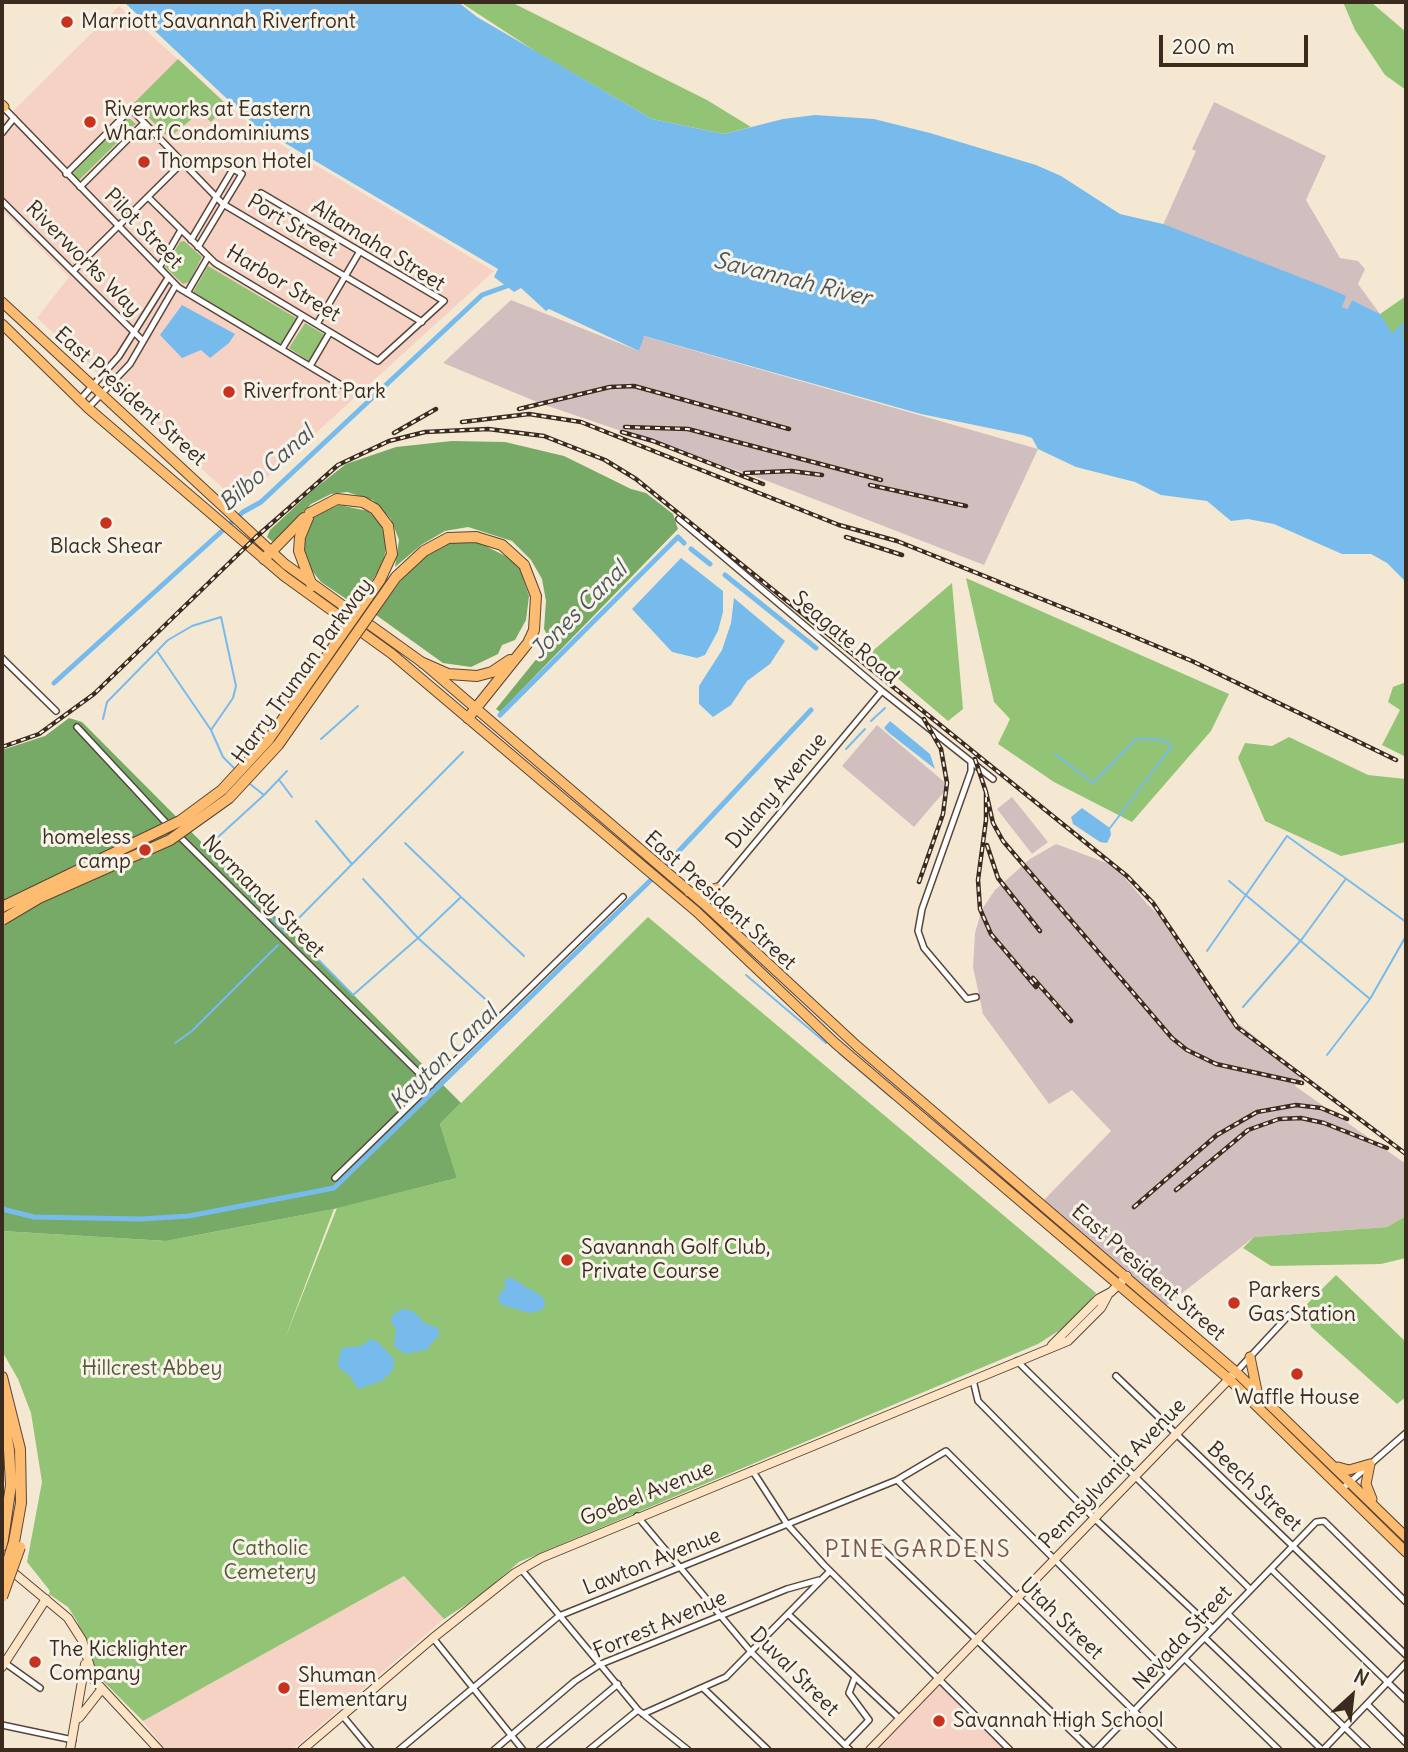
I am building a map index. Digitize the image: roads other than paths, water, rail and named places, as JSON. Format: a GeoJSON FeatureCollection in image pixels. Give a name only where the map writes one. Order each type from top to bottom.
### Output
{"type":"FeatureCollection","features":[{"type":"Feature","properties":{"kind":"highway","name":"Harry Truman Parkway"},"geometry":{"type":"LineString","coordinates":[[2,906],[34,888],[134,846],[180,821],[222,790],[269,738],[380,580],[392,554],[388,526],[375,509],[363,502],[337,499],[310,513]]}},
{"type":"Feature","properties":{"kind":"highway"},"geometry":{"type":"LineString","coordinates":[[268,555],[310,513]]}},
{"type":"Feature","properties":{"kind":"highway"},"geometry":{"type":"LineString","coordinates":[[310,513],[299,543],[303,567],[312,586]]}},
{"type":"Feature","properties":{"kind":"highway","name":"Harry Truman Parkway"},"geometry":{"type":"LineString","coordinates":[[2,920],[47,895],[170,840],[229,798],[278,745],[396,577],[424,551],[448,538],[476,537],[502,545],[524,565],[532,579],[537,604],[536,621],[528,643]]}},
{"type":"Feature","properties":{"kind":"highway"},"geometry":{"type":"LineString","coordinates":[[472,714],[528,643]]}},
{"type":"Feature","properties":{"kind":"highway"},"geometry":{"type":"LineString","coordinates":[[423,663],[448,674],[477,676],[505,664],[528,643]]}},
{"type":"Feature","properties":{"kind":"highway"},"geometry":{"type":"LineString","coordinates":[[2,1377],[14,1413],[26,1502],[2,1597]]}},
{"type":"Feature","properties":{"kind":"highway"},"geometry":{"type":"LineString","coordinates":[[2,1411],[9,1450],[10,1502],[2,1546]]}},
{"type":"Feature","properties":{"kind":"highway"},"geometry":{"type":"LineString","coordinates":[[2,1580],[17,1545]]}},
{"type":"Feature","properties":{"kind":"main road","name":"East President Street"},"geometry":{"type":"LineString","coordinates":[[2,302],[91,387],[245,526],[301,590],[472,714],[1127,1276],[1232,1376],[1406,1552]]}},
{"type":"Feature","properties":{"kind":"main road","name":"East President Street"},"geometry":{"type":"LineString","coordinates":[[2,324],[88,408],[221,521],[423,663],[472,714]]}},
{"type":"Feature","properties":{"kind":"main road","name":"East President Street"},"geometry":{"type":"LineString","coordinates":[[659,873],[689,892],[700,908],[751,964],[835,1043],[1120,1284],[1232,1376],[1257,1392],[1406,1536]]}},
{"type":"Feature","properties":{"kind":"main road"},"geometry":{"type":"LineString","coordinates":[[689,892],[703,893],[717,888]]}},
{"type":"Feature","properties":{"kind":"main road"},"geometry":{"type":"LineString","coordinates":[[751,964],[776,985],[788,985]]}},
{"type":"Feature","properties":{"kind":"main road","name":"Goebel Avenue"},"geometry":{"type":"LineString","coordinates":[[302,1750],[433,1638],[521,1569],[637,1516],[1068,1340],[1101,1308],[1108,1295],[1127,1276]]}},
{"type":"Feature","properties":{"kind":"main road"},"geometry":{"type":"LineString","coordinates":[[1250,1357],[1257,1392]]}},
{"type":"Feature","properties":{"kind":"main road","name":"Pennsylvania Avenue"},"geometry":{"type":"LineString","coordinates":[[870,1750],[1232,1376]]}},
{"type":"Feature","properties":{"kind":"main road"},"geometry":{"type":"LineString","coordinates":[[1329,1462],[1349,1470],[1370,1464],[1366,1484],[1376,1507]]}},
{"type":"Feature","properties":{"kind":"main road"},"geometry":{"type":"LineString","coordinates":[[2,1563],[76,1628],[101,1690],[159,1750]]}},
{"type":"Feature","properties":{"kind":"main road"},"geometry":{"type":"LineString","coordinates":[[4,1665],[46,1599]]}},
{"type":"Feature","properties":{"kind":"main road"},"geometry":{"type":"LineString","coordinates":[[70,1750],[81,1701],[86,1658]]}},
{"type":"Feature","properties":{"kind":"main road"},"geometry":{"type":"LineString","coordinates":[[81,1701],[101,1690]]}},
{"type":"Feature","properties":{"kind":"main road"},"geometry":{"type":"LineString","coordinates":[[77,1721],[101,1690]]}},
{"type":"Feature","properties":{"kind":"street","name":"Pilot Street"},"geometry":{"type":"LineString","coordinates":[[2,106],[176,285],[341,385]]}},
{"type":"Feature","properties":{"kind":"street","name":"Port Street"},"geometry":{"type":"LineString","coordinates":[[66,174],[131,109],[223,204],[422,322]]}},
{"type":"Feature","properties":{"kind":"street"},"geometry":{"type":"LineString","coordinates":[[2,133],[14,118]]}},
{"type":"Feature","properties":{"kind":"street"},"geometry":{"type":"LineString","coordinates":[[80,187],[144,122]]}},
{"type":"Feature","properties":{"kind":"street"},"geometry":{"type":"LineString","coordinates":[[73,271],[182,163]]}},
{"type":"Feature","properties":{"kind":"street"},"geometry":{"type":"LineString","coordinates":[[191,240],[233,169],[242,174],[198,247]]}},
{"type":"Feature","properties":{"kind":"street","name":"Altamaha Street"},"geometry":{"type":"LineString","coordinates":[[261,192],[444,301],[378,360]]}},
{"type":"Feature","properties":{"kind":"street","name":"Harbor Street"},"geometry":{"type":"LineString","coordinates":[[148,197],[208,257],[378,360]]}},
{"type":"Feature","properties":{"kind":"street","name":"Riverworks Way"},"geometry":{"type":"LineString","coordinates":[[2,201],[142,340]]}},
{"type":"Feature","properties":{"kind":"street"},"geometry":{"type":"LineString","coordinates":[[160,266],[181,230]]}},
{"type":"Feature","properties":{"kind":"street"},"geometry":{"type":"LineString","coordinates":[[317,324],[360,251]]}},
{"type":"Feature","properties":{"kind":"street"},"geometry":{"type":"LineString","coordinates":[[187,293],[208,257]]}},
{"type":"Feature","properties":{"kind":"street"},"geometry":{"type":"LineString","coordinates":[[80,400],[120,356],[168,278]]}},
{"type":"Feature","properties":{"kind":"street"},"geometry":{"type":"LineString","coordinates":[[88,408],[130,364],[176,285]]}},
{"type":"Feature","properties":{"kind":"street"},"geometry":{"type":"LineString","coordinates":[[282,349],[302,316]]}},
{"type":"Feature","properties":{"kind":"street"},"geometry":{"type":"LineString","coordinates":[[310,366],[330,332]]}},
{"type":"Feature","properties":{"kind":"street","name":"Seagate Road"},"geometry":{"type":"LineString","coordinates":[[679,519],[883,691],[993,779]]}},
{"type":"Feature","properties":{"kind":"street"},"geometry":{"type":"LineString","coordinates":[[2,658],[56,711]]}},
{"type":"Feature","properties":{"kind":"street","name":"Dulany Avenue"},"geometry":{"type":"LineString","coordinates":[[700,908],[883,691]]}},
{"type":"Feature","properties":{"kind":"street","name":"Normandy Street"},"geometry":{"type":"LineString","coordinates":[[77,727],[201,859],[431,1085]]}},
{"type":"Feature","properties":{"kind":"street"},"geometry":{"type":"LineString","coordinates":[[971,762],[971,771],[922,909],[918,931],[924,948],[967,999],[976,997]]}},
{"type":"Feature","properties":{"kind":"street"},"geometry":{"type":"LineString","coordinates":[[335,1178],[623,897]]}},
{"type":"Feature","properties":{"kind":"street"},"geometry":{"type":"LineString","coordinates":[[1232,1376],[1289,1315]]}},
{"type":"Feature","properties":{"kind":"street"},"geometry":{"type":"LineString","coordinates":[[1017,1361],[1251,1589]]}},
{"type":"Feature","properties":{"kind":"street","name":"Beech Street"},"geometry":{"type":"LineString","coordinates":[[1116,1376],[1292,1547],[1316,1522],[1324,1521],[1406,1602]]}},
{"type":"Feature","properties":{"kind":"street"},"geometry":{"type":"LineString","coordinates":[[973,1380],[978,1401],[1094,1518],[1213,1629]]}},
{"type":"Feature","properties":{"kind":"street"},"geometry":{"type":"LineString","coordinates":[[1342,1489],[1406,1433]]}},
{"type":"Feature","properties":{"kind":"street","name":"Lawton Avenue"},"geometry":{"type":"LineString","coordinates":[[398,1750],[559,1616],[897,1480],[946,1451],[1057,1558]]}},
{"type":"Feature","properties":{"kind":"street"},"geometry":{"type":"LineString","coordinates":[[752,1470],[786,1524],[830,1572],[1010,1750]]}},
{"type":"Feature","properties":{"kind":"street","name":"Utah Street"},"geometry":{"type":"LineString","coordinates":[[897,1480],[1016,1600],[1174,1750]]}},
{"type":"Feature","properties":{"kind":"street","name":"Duval Street"},"geometry":{"type":"LineString","coordinates":[[637,1516],[751,1652],[850,1750]]}},
{"type":"Feature","properties":{"kind":"street"},"geometry":{"type":"LineString","coordinates":[[877,1544],[1091,1750]]}},
{"type":"Feature","properties":{"kind":"street"},"geometry":{"type":"LineString","coordinates":[[1292,1547],[1406,1655]]}},
{"type":"Feature","properties":{"kind":"street","name":"Nevada Street"},"geometry":{"type":"LineString","coordinates":[[1096,1750],[1292,1547]]}},
{"type":"Feature","properties":{"kind":"street"},"geometry":{"type":"LineString","coordinates":[[1057,1558],[1169,1674]]}},
{"type":"Feature","properties":{"kind":"street"},"geometry":{"type":"LineString","coordinates":[[521,1569],[641,1712],[688,1750]]}},
{"type":"Feature","properties":{"kind":"street"},"geometry":{"type":"LineString","coordinates":[[1271,1569],[1406,1700]]}},
{"type":"Feature","properties":{"kind":"street"},"geometry":{"type":"LineString","coordinates":[[589,1750],[641,1712],[726,1677],[819,1580],[830,1572]]}},
{"type":"Feature","properties":{"kind":"street","name":"Forrest Avenue"},"geometry":{"type":"LineString","coordinates":[[494,1750],[575,1681],[601,1664],[819,1580]]}},
{"type":"Feature","properties":{"kind":"street"},"geometry":{"type":"LineString","coordinates":[[788,1614],[900,1719]]}},
{"type":"Feature","properties":{"kind":"street"},"geometry":{"type":"LineString","coordinates":[[1228,1614],[1368,1750]]}},
{"type":"Feature","properties":{"kind":"street"},"geometry":{"type":"LineString","coordinates":[[433,1638],[523,1750]]}},
{"type":"Feature","properties":{"kind":"street"},"geometry":{"type":"LineString","coordinates":[[1205,1638],[1323,1750],[1406,1663]]}},
{"type":"Feature","properties":{"kind":"street"},"geometry":{"type":"LineString","coordinates":[[1185,1659],[1279,1750]]}},
{"type":"Feature","properties":{"kind":"street"},"geometry":{"type":"LineString","coordinates":[[4,1665],[40,1688]]}},
{"type":"Feature","properties":{"kind":"street"},"geometry":{"type":"LineString","coordinates":[[845,1745],[869,1720],[849,1693],[855,1677]]}},
{"type":"Feature","properties":{"kind":"street"},"geometry":{"type":"LineString","coordinates":[[539,1750],[618,1684]]}},
{"type":"Feature","properties":{"kind":"street"},"geometry":{"type":"LineString","coordinates":[[703,1688],[768,1750]]}},
{"type":"Feature","properties":{"kind":"street"},"geometry":{"type":"LineString","coordinates":[[1367,1704],[1406,1743]]}},
{"type":"Feature","properties":{"kind":"street"},"geometry":{"type":"LineString","coordinates":[[342,1715],[371,1750]]}},
{"type":"Feature","properties":{"kind":"street"},"geometry":{"type":"LineString","coordinates":[[2,1724],[73,1740]]}},
{"type":"Feature","properties":{"kind":"water","name":"Savannah River"},"geometry":{"type":"Polygon","coordinates":[[[124,2],[458,2],[477,17],[652,119],[724,134],[783,119],[815,115],[874,119],[930,133],[1036,165],[1061,176],[1120,214],[1163,224],[1328,288],[1346,296],[1342,307],[1348,309],[1352,300],[1380,314],[1392,333],[1406,320],[1402,337],[1406,339],[1406,582],[1387,563],[1371,554],[1342,554],[1274,524],[1248,519],[1231,521],[1207,501],[1161,495],[1135,482],[1076,467],[1038,449],[1032,438],[1023,435],[921,414],[644,336],[639,351],[549,309],[546,311],[521,288],[514,292],[494,277],[498,269],[256,126],[124,2]]]}},
{"type":"Feature","properties":{"kind":"water"},"geometry":{"type":"Polygon","coordinates":[[[182,305],[235,334],[229,343],[210,358],[201,350],[182,358],[160,335],[182,305]]]}},
{"type":"Feature","properties":{"kind":"water"},"geometry":{"type":"Polygon","coordinates":[[[681,558],[723,591],[723,612],[718,631],[705,655],[697,658],[672,652],[632,609],[681,558]]]}},
{"type":"Feature","properties":{"kind":"water"},"geometry":{"type":"Polygon","coordinates":[[[734,598],[785,641],[770,664],[747,681],[731,705],[713,717],[699,704],[699,686],[722,650],[731,623],[734,598]]]}},
{"type":"Feature","properties":{"kind":"water"},"geometry":{"type":"Polygon","coordinates":[[[890,721],[930,754],[935,769],[884,728],[890,721]]]}},
{"type":"Feature","properties":{"kind":"water"},"geometry":{"type":"Polygon","coordinates":[[[1082,808],[1110,828],[1111,835],[1107,843],[1100,842],[1073,824],[1071,817],[1082,808]]]}},
{"type":"Feature","properties":{"kind":"water"},"geometry":{"type":"Polygon","coordinates":[[[510,1277],[543,1297],[545,1305],[542,1310],[529,1313],[500,1304],[498,1297],[505,1287],[505,1280],[510,1277]]]}},
{"type":"Feature","properties":{"kind":"water"},"geometry":{"type":"Polygon","coordinates":[[[402,1309],[413,1311],[425,1323],[438,1328],[439,1335],[426,1350],[405,1354],[394,1346],[396,1330],[391,1321],[392,1316],[402,1309]]]}},
{"type":"Feature","properties":{"kind":"water"},"geometry":{"type":"Polygon","coordinates":[[[371,1339],[378,1342],[394,1359],[393,1370],[382,1381],[358,1389],[349,1375],[339,1368],[338,1361],[342,1348],[361,1346],[371,1339]]]}},
{"type":"Feature","properties":{"kind":"waterway","name":"Bilbo Canal"},"geometry":{"type":"LineString","coordinates":[[54,683],[243,512],[261,502],[482,295],[507,286]]}},
{"type":"Feature","properties":{"kind":"waterway","name":"Jones Canal"},"geometry":{"type":"LineString","coordinates":[[500,715],[678,537],[684,543]]}},
{"type":"Feature","properties":{"kind":"waterway","name":"Jones Canal"},"geometry":{"type":"LineString","coordinates":[[691,549],[710,564]]}},
{"type":"Feature","properties":{"kind":"waterway","name":"Jones Canal"},"geometry":{"type":"LineString","coordinates":[[725,575],[816,648]]}},
{"type":"Feature","properties":{"kind":"waterway"},"geometry":{"type":"LineString","coordinates":[[103,719],[107,702],[168,640],[192,626],[221,617],[236,686],[233,698],[211,730],[157,651]]}},
{"type":"Feature","properties":{"kind":"waterway"},"geometry":{"type":"LineString","coordinates":[[321,739],[358,706]]}},
{"type":"Feature","properties":{"kind":"waterway"},"geometry":{"type":"LineString","coordinates":[[871,721],[885,708]]}},
{"type":"Feature","properties":{"kind":"waterway","name":"Kayton Canal"},"geometry":{"type":"LineString","coordinates":[[662,869],[811,710]]}},
{"type":"Feature","properties":{"kind":"waterway"},"geometry":{"type":"LineString","coordinates":[[846,749],[865,729]]}},
{"type":"Feature","properties":{"kind":"waterway"},"geometry":{"type":"LineString","coordinates":[[211,730],[223,757],[236,770]]}},
{"type":"Feature","properties":{"kind":"waterway"},"geometry":{"type":"LineString","coordinates":[[1055,754],[1093,783],[1136,739],[1163,740],[1172,746],[1110,828]]}},
{"type":"Feature","properties":{"kind":"waterway"},"geometry":{"type":"LineString","coordinates":[[250,784],[264,795],[206,848],[285,932],[463,752]]}},
{"type":"Feature","properties":{"kind":"waterway"},"geometry":{"type":"LineString","coordinates":[[264,795],[287,771]]}},
{"type":"Feature","properties":{"kind":"waterway"},"geometry":{"type":"LineString","coordinates":[[280,781],[292,797]]}},
{"type":"Feature","properties":{"kind":"waterway"},"geometry":{"type":"LineString","coordinates":[[316,821],[351,863]]}},
{"type":"Feature","properties":{"kind":"waterway"},"geometry":{"type":"LineString","coordinates":[[1207,951],[1287,836],[1406,922]]}},
{"type":"Feature","properties":{"kind":"waterway"},"geometry":{"type":"LineString","coordinates":[[405,843],[461,897],[418,938],[495,1008]]}},
{"type":"Feature","properties":{"kind":"waterway","name":"Kayton Canal"},"geometry":{"type":"LineString","coordinates":[[2,1209],[34,1217],[141,1219],[189,1216],[334,1188],[655,876]]}},
{"type":"Feature","properties":{"kind":"waterway"},"geometry":{"type":"LineString","coordinates":[[299,940],[353,995],[418,938],[363,879]]}},
{"type":"Feature","properties":{"kind":"waterway"},"geometry":{"type":"LineString","coordinates":[[1243,1007],[1302,939],[1345,880]]}},
{"type":"Feature","properties":{"kind":"waterway"},"geometry":{"type":"LineString","coordinates":[[1229,881],[1370,999]]}},
{"type":"Feature","properties":{"kind":"waterway"},"geometry":{"type":"LineString","coordinates":[[461,897],[524,956]]}},
{"type":"Feature","properties":{"kind":"waterway"},"geometry":{"type":"LineString","coordinates":[[1327,1055],[1370,999],[1406,936]]}},
{"type":"Feature","properties":{"kind":"waterway"},"geometry":{"type":"LineString","coordinates":[[175,1043],[192,1031],[278,945]]}},
{"type":"Feature","properties":{"kind":"waterway"},"geometry":{"type":"LineString","coordinates":[[746,975],[826,1043]]}},
{"type":"Feature","properties":{"kind":"waterway"},"geometry":{"type":"LineString","coordinates":[[839,1053],[892,1098]]}},
{"type":"Feature","properties":{"kind":"railway"},"geometry":{"type":"LineString","coordinates":[[519,409],[610,387],[634,386],[789,429]]}},
{"type":"Feature","properties":{"kind":"railway"},"geometry":{"type":"LineString","coordinates":[[394,433],[436,409]]}},
{"type":"Feature","properties":{"kind":"railway"},"geometry":{"type":"LineString","coordinates":[[462,422],[529,414],[581,422],[839,525],[897,541],[1099,622],[1192,661],[1396,760]]}},
{"type":"Feature","properties":{"kind":"railway"},"geometry":{"type":"LineString","coordinates":[[625,427],[688,429],[881,480]]}},
{"type":"Feature","properties":{"kind":"railway"},"geometry":{"type":"LineString","coordinates":[[2,747],[39,734],[94,694],[256,537],[338,465],[389,441],[425,432],[488,429],[544,436],[605,460],[636,479],[1127,876],[1153,903],[1237,1027],[1406,1154]]}},
{"type":"Feature","properties":{"kind":"railway"},"geometry":{"type":"LineString","coordinates":[[622,432],[653,441],[763,484]]}},
{"type":"Feature","properties":{"kind":"railway"},"geometry":{"type":"LineString","coordinates":[[745,473],[791,471],[822,475]]}},
{"type":"Feature","properties":{"kind":"railway"},"geometry":{"type":"LineString","coordinates":[[870,485],[966,506]]}},
{"type":"Feature","properties":{"kind":"railway"},"geometry":{"type":"LineString","coordinates":[[846,537],[902,555]]}},
{"type":"Feature","properties":{"kind":"railway"},"geometry":{"type":"LineString","coordinates":[[919,882],[943,814],[947,783],[941,749],[924,719]]}},
{"type":"Feature","properties":{"kind":"railway"},"geometry":{"type":"LineString","coordinates":[[975,759],[986,792],[986,820],[978,880],[980,909],[991,934],[1036,987]]}},
{"type":"Feature","properties":{"kind":"railway"},"geometry":{"type":"LineString","coordinates":[[986,792],[993,823],[1003,841],[1172,1038],[1187,1050],[1216,1064],[1302,1083]]}},
{"type":"Feature","properties":{"kind":"railway"},"geometry":{"type":"LineString","coordinates":[[987,845],[998,878],[1040,931]]}},
{"type":"Feature","properties":{"kind":"railway"},"geometry":{"type":"LineString","coordinates":[[1033,978],[1071,1021]]}},
{"type":"Feature","properties":{"kind":"railway"},"geometry":{"type":"LineString","coordinates":[[1134,1207],[1217,1135],[1257,1112],[1296,1105],[1321,1108],[1347,1119]]}},
{"type":"Feature","properties":{"kind":"railway"},"geometry":{"type":"LineString","coordinates":[[1176,1190],[1248,1130],[1279,1119],[1301,1118],[1324,1123],[1387,1148]]}},
{"type":"Feature","properties":{"kind":"place","name":"Marriott Savannah Riverfront"},"geometry":{"type":"Point","coordinates":[67,22]}},
{"type":"Feature","properties":{"kind":"place","name":"Riverworks at Eastern Wharf Condominiums"},"geometry":{"type":"Point","coordinates":[90,122]}},
{"type":"Feature","properties":{"kind":"place","name":"Thompson Hotel"},"geometry":{"type":"Point","coordinates":[144,162]}},
{"type":"Feature","properties":{"kind":"place","name":"Riverfront Park"},"geometry":{"type":"Point","coordinates":[229,392]}},
{"type":"Feature","properties":{"kind":"place","name":"Black Shear"},"geometry":{"type":"Point","coordinates":[106,523]}},
{"type":"Feature","properties":{"kind":"place","name":"homeless camp"},"geometry":{"type":"Point","coordinates":[145,850]}},
{"type":"Feature","properties":{"kind":"place","name":"Savannah Golf Club, Private Course"},"geometry":{"type":"Point","coordinates":[567,1260]}},
{"type":"Feature","properties":{"kind":"place","name":"Parkers Gas Station"},"geometry":{"type":"Point","coordinates":[1234,1303]}},
{"type":"Feature","properties":{"kind":"place","name":"Waffle House"},"geometry":{"type":"Point","coordinates":[1297,1374]}},
{"type":"Feature","properties":{"kind":"place","name":"The Kicklighter Company"},"geometry":{"type":"Point","coordinates":[35,1662]}},
{"type":"Feature","properties":{"kind":"place","name":"Shuman Elementary"},"geometry":{"type":"Point","coordinates":[284,1688]}},
{"type":"Feature","properties":{"kind":"place","name":"Savannah High School"},"geometry":{"type":"Point","coordinates":[939,1721]}},
{"type":"Feature","properties":{"kind":"district","name":"PINE GARDENS"},"geometry":{"type":"Point","coordinates":[918,1550]}},
{"type":"Feature","properties":{"kind":"park label","name":"Hillcrest Abbey"},"geometry":{"type":"Point","coordinates":[152,1369]}},
{"type":"Feature","properties":{"kind":"park label","name":"Catholic Cemetery"},"geometry":{"type":"Point","coordinates":[270,1561]}}]}
